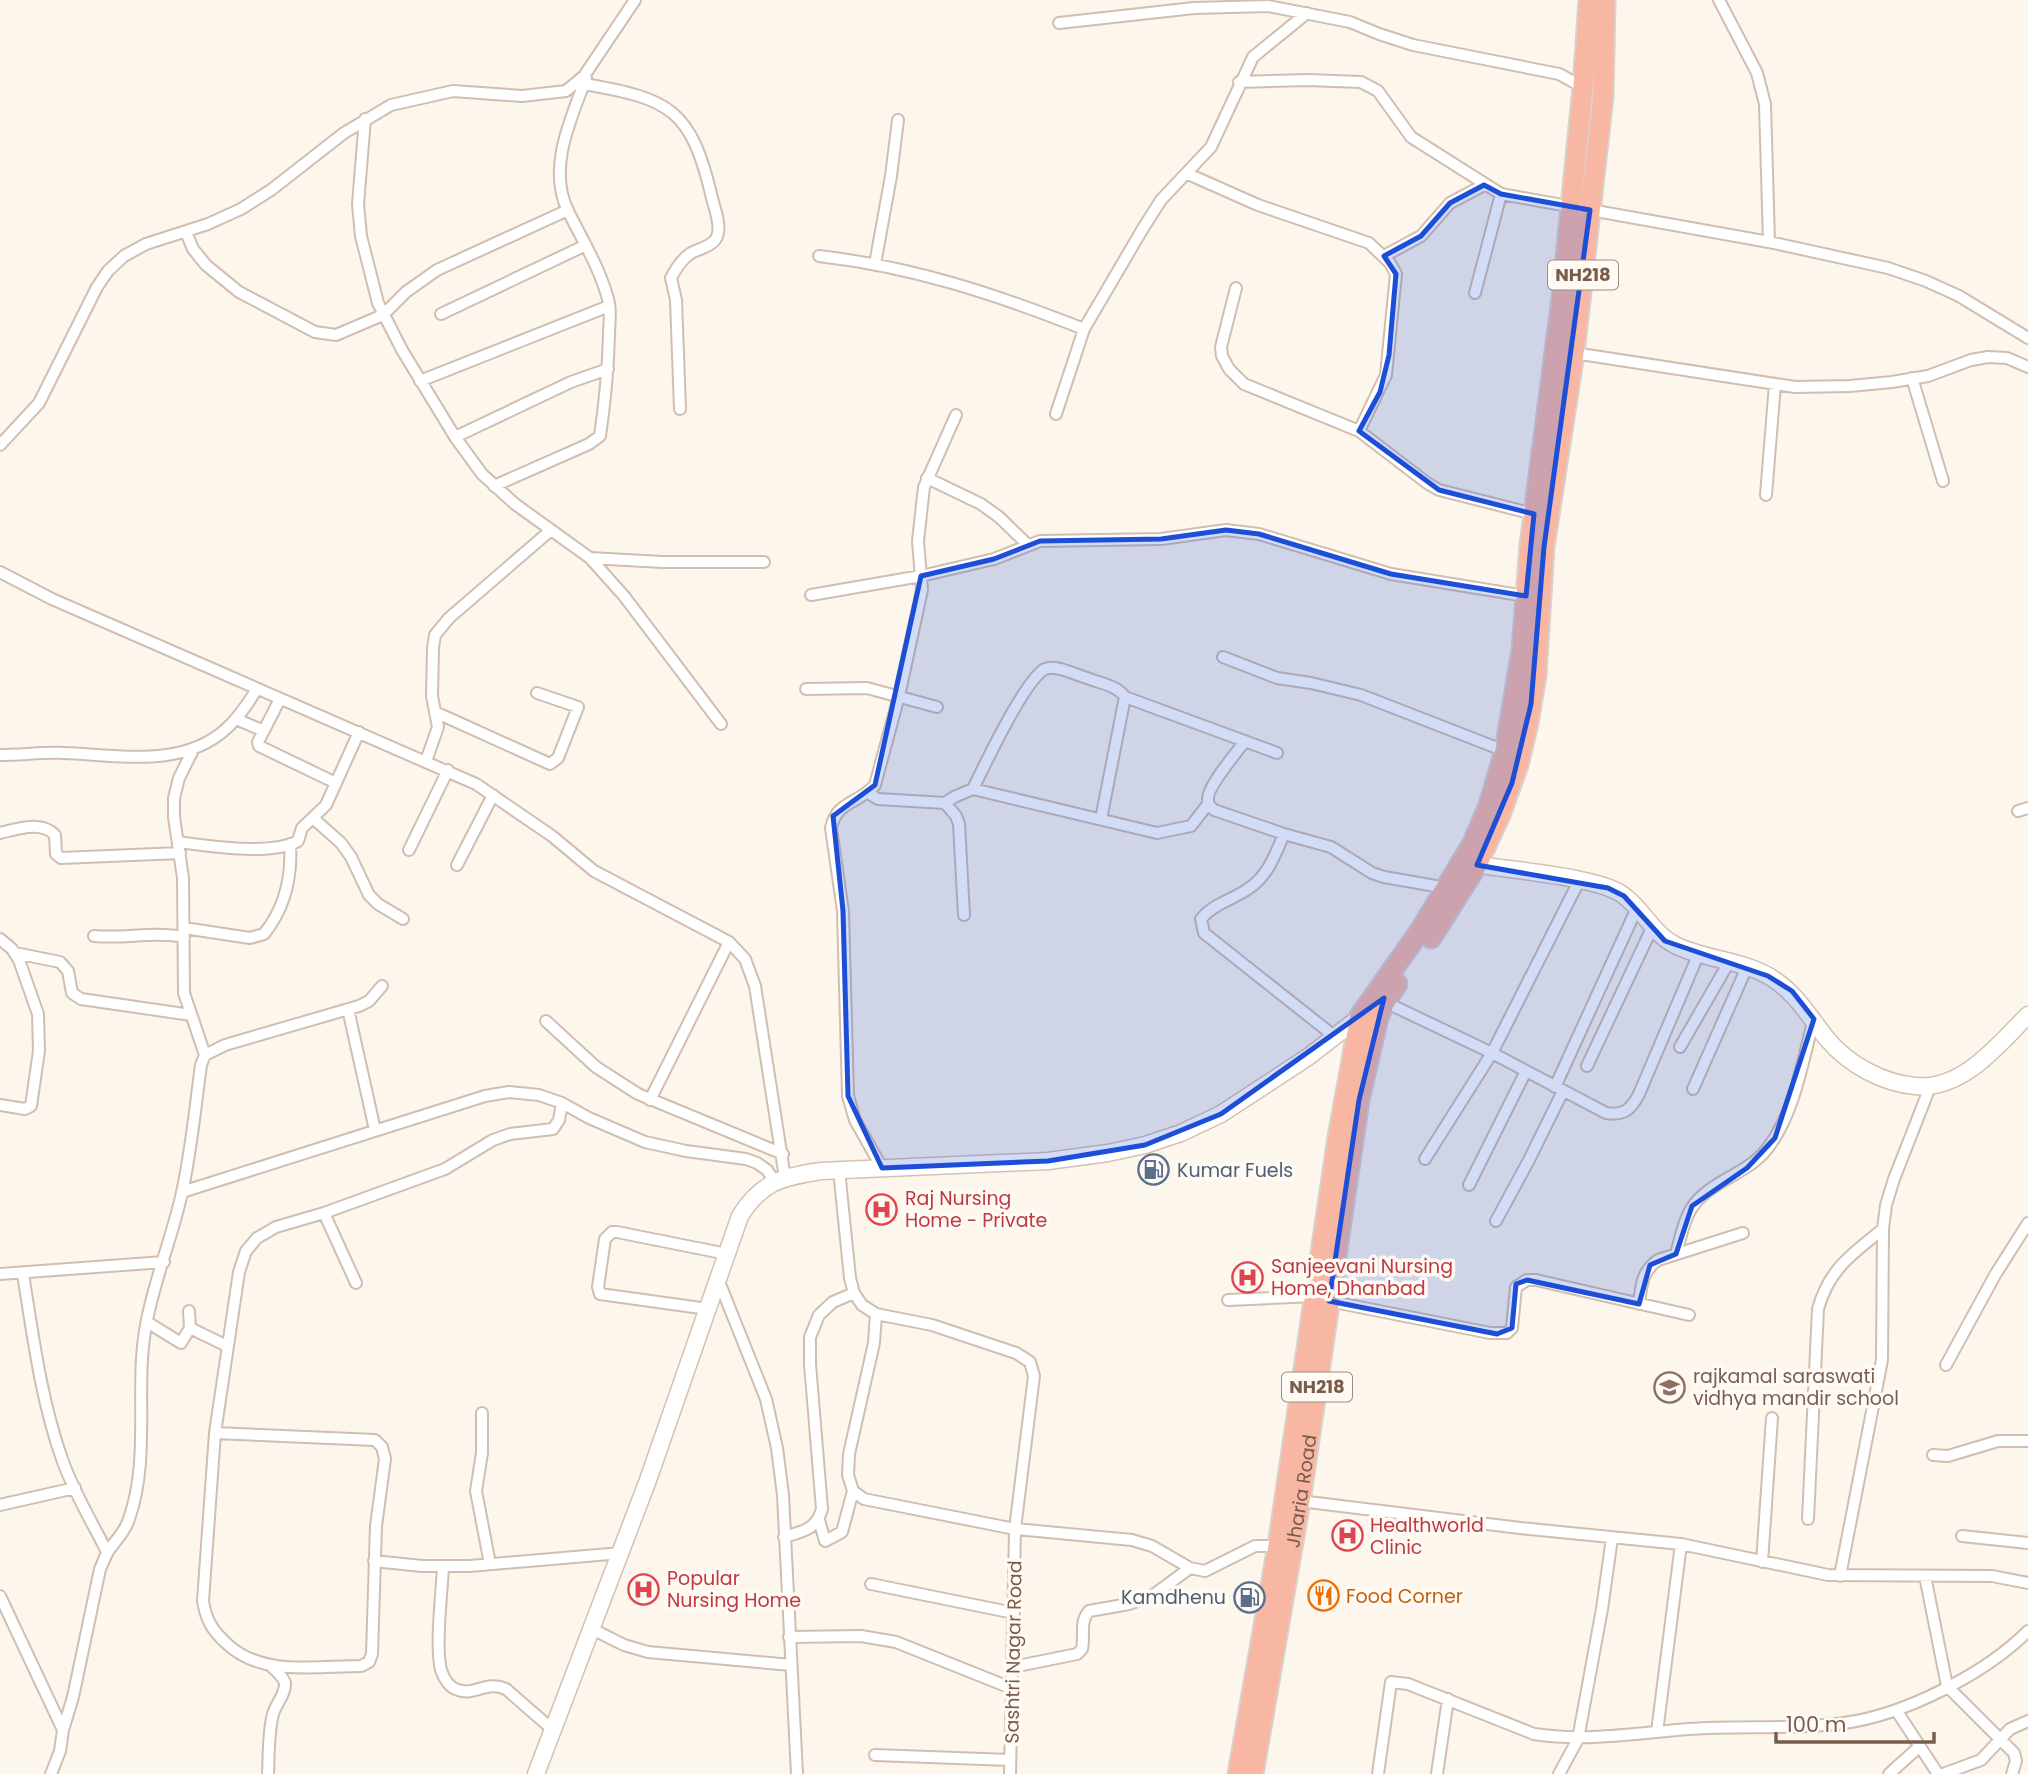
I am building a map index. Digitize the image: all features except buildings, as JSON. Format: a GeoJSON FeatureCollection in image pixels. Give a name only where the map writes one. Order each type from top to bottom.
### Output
{"type":"FeatureCollection","features":[{"type":"Feature","properties":{"kind":"highway","name":"NH218"},"geometry":{"type":"LineString","coordinates":[[1360,1016],[1447,888],[1470,864],[1505,751],[1537,546],[1574,353],[1581,209],[1583,87],[1589,0]]}},
{"type":"Feature","properties":{"kind":"highway","name":"NH218"},"geometry":{"type":"LineString","coordinates":[[1537,546],[1534,514],[1581,209],[1604,97],[1605,0]]}},
{"type":"Feature","properties":{"kind":"highway","name":"NH218"},"geometry":{"type":"LineString","coordinates":[[1385,1002],[1429,942],[1470,864],[1500,815],[1523,744],[1536,675],[1532,584]]}},
{"type":"Feature","properties":{"kind":"highway","name":"Jharia Road"},"geometry":{"type":"LineString","coordinates":[[1253,1774],[1322,1298],[1371,1040],[1385,1002]]}},
{"type":"Feature","properties":{"kind":"highway","name":"Jharia Road"},"geometry":{"type":"LineString","coordinates":[[1238,1774],[1285,1548],[1300,1501],[1338,1137],[1360,1016]]}},
{"type":"Feature","properties":{"kind":"main road"},"geometry":{"type":"LineString","coordinates":[[1470,864],[1580,881],[1624,895],[1665,940],[1747,967],[1792,991],[1846,1058],[1880,1077],[1895,1082],[1930,1087],[1960,1075],[1978,1063],[2028,1015]]}},
{"type":"Feature","properties":{"kind":"main road"},"geometry":{"type":"LineString","coordinates":[[536,1774],[621,1553],[740,1216],[758,1192],[780,1180],[839,1170],[1048,1161],[1145,1146],[1221,1114],[1298,1063],[1360,1016],[1385,1002]]}},
{"type":"Feature","properties":{"kind":"street"},"geometry":{"type":"LineString","coordinates":[[0,445],[39,403],[97,287],[108,271],[124,256],[146,244],[186,232],[241,209],[271,190],[344,133],[391,105],[453,91],[522,96],[566,91],[576,85],[635,0]]}},
{"type":"Feature","properties":{"kind":"street"},"geometry":{"type":"LineString","coordinates":[[1718,0],[1762,85],[1765,104],[1769,242]]}},
{"type":"Feature","properties":{"kind":"street"},"geometry":{"type":"LineString","coordinates":[[1059,23],[1194,8],[1268,5],[1350,22],[1413,45],[1559,74],[1583,87]]}},
{"type":"Feature","properties":{"kind":"street"},"geometry":{"type":"LineString","coordinates":[[1056,414],[1084,329],[1148,220],[1161,200],[1212,147],[1239,82],[1253,57],[1307,13]]}},
{"type":"Feature","properties":{"kind":"street"},"geometry":{"type":"LineString","coordinates":[[494,486],[597,440],[600,436],[608,369],[610,306],[601,277],[568,210],[560,182],[560,165],[569,125],[591,65]]}},
{"type":"Feature","properties":{"kind":"street"},"geometry":{"type":"LineString","coordinates":[[1239,82],[1361,82],[1371,86],[1384,98],[1411,138],[1483,185],[1502,194],[1769,242],[1888,268],[1959,296],[2028,338]]}},
{"type":"Feature","properties":{"kind":"street"},"geometry":{"type":"LineString","coordinates":[[584,84],[640,95],[676,115],[687,128],[707,177],[719,231],[715,241],[684,258],[671,278],[676,300],[680,409]]}},
{"type":"Feature","properties":{"kind":"street"},"geometry":{"type":"LineString","coordinates":[[365,119],[358,204],[361,236],[370,278],[383,315],[420,381],[482,474],[494,486],[590,558],[624,596],[721,724]]}},
{"type":"Feature","properties":{"kind":"street"},"geometry":{"type":"LineString","coordinates":[[875,264],[898,120]]}},
{"type":"Feature","properties":{"kind":"street"},"geometry":{"type":"LineString","coordinates":[[1188,174],[1258,205],[1369,243],[1384,256],[1396,274],[1390,355],[1383,383],[1359,430]]}},
{"type":"Feature","properties":{"kind":"street"},"geometry":{"type":"LineString","coordinates":[[1384,256],[1421,236],[1450,203],[1483,185]]}},
{"type":"Feature","properties":{"kind":"street"},"geometry":{"type":"LineString","coordinates":[[1475,293],[1502,194]]}},
{"type":"Feature","properties":{"kind":"street"},"geometry":{"type":"LineString","coordinates":[[186,232],[193,249],[221,279],[239,292],[315,332],[336,335],[383,315],[406,292],[438,270],[568,210]]}},
{"type":"Feature","properties":{"kind":"street"},"geometry":{"type":"LineString","coordinates":[[441,314],[586,245]]}},
{"type":"Feature","properties":{"kind":"street"},"geometry":{"type":"LineString","coordinates":[[818,256],[875,264],[954,282],[1084,329]]}},
{"type":"Feature","properties":{"kind":"street"},"geometry":{"type":"LineString","coordinates":[[1236,288],[1221,347],[1222,356],[1237,380],[1359,430],[1427,483],[1440,490],[1534,514]]}},
{"type":"Feature","properties":{"kind":"street"},"geometry":{"type":"LineString","coordinates":[[420,381],[610,306]]}},
{"type":"Feature","properties":{"kind":"street"},"geometry":{"type":"LineString","coordinates":[[1574,353],[1795,387],[1850,386],[1928,376],[1988,357],[2007,358],[2028,367]]}},
{"type":"Feature","properties":{"kind":"street"},"geometry":{"type":"LineString","coordinates":[[455,437],[571,382],[608,369]]}},
{"type":"Feature","properties":{"kind":"street"},"geometry":{"type":"LineString","coordinates":[[1912,378],[1943,481]]}},
{"type":"Feature","properties":{"kind":"street"},"geometry":{"type":"LineString","coordinates":[[1766,495],[1775,384]]}},
{"type":"Feature","properties":{"kind":"street"},"geometry":{"type":"LineString","coordinates":[[882,1168],[855,1120],[848,1096],[843,911],[831,828],[833,816],[839,809],[868,793],[875,785],[899,696],[922,590],[918,541],[927,478],[956,415]]}},
{"type":"Feature","properties":{"kind":"street"},"geometry":{"type":"LineString","coordinates":[[927,478],[981,504],[1028,545]]}},
{"type":"Feature","properties":{"kind":"street"},"geometry":{"type":"LineString","coordinates":[[426,761],[438,727],[431,691],[435,635],[440,626],[551,530]]}},
{"type":"Feature","properties":{"kind":"street"},"geometry":{"type":"LineString","coordinates":[[811,595],[922,576],[994,559],[1040,541],[1161,540],[1226,530],[1259,534],[1391,574],[1532,584]]}},
{"type":"Feature","properties":{"kind":"street"},"geometry":{"type":"LineString","coordinates":[[590,558],[662,562],[764,562]]}},
{"type":"Feature","properties":{"kind":"street"},"geometry":{"type":"LineString","coordinates":[[0,572],[52,599],[448,771],[494,795],[552,836],[594,871],[729,942],[745,959],[755,986],[782,1154],[780,1180]]}},
{"type":"Feature","properties":{"kind":"street"},"geometry":{"type":"LineString","coordinates":[[1223,657],[1277,678],[1361,695],[1505,751]]}},
{"type":"Feature","properties":{"kind":"street"},"geometry":{"type":"LineString","coordinates":[[973,789],[990,753],[1034,678],[1045,670],[1059,669],[1112,687],[1125,696],[1277,753]]}},
{"type":"Feature","properties":{"kind":"street"},"geometry":{"type":"LineString","coordinates":[[806,689],[867,688],[937,707]]}},
{"type":"Feature","properties":{"kind":"street"},"geometry":{"type":"LineString","coordinates":[[0,755],[63,753],[133,758],[172,754],[204,745],[227,729],[257,689]]}},
{"type":"Feature","properties":{"kind":"street"},"geometry":{"type":"LineString","coordinates":[[435,712],[550,764],[558,758],[578,707],[537,693]]}},
{"type":"Feature","properties":{"kind":"street"},"geometry":{"type":"LineString","coordinates":[[1101,819],[1125,696]]}},
{"type":"Feature","properties":{"kind":"street"},"geometry":{"type":"LineString","coordinates":[[280,699],[258,742],[260,747],[336,783]]}},
{"type":"Feature","properties":{"kind":"street"},"geometry":{"type":"LineString","coordinates":[[236,719],[264,731]]}},
{"type":"Feature","properties":{"kind":"street"},"geometry":{"type":"LineString","coordinates":[[0,832],[44,827],[55,835],[56,854],[61,858],[179,848],[243,849],[290,844],[298,841],[302,828],[326,805],[359,733]]}},
{"type":"Feature","properties":{"kind":"street"},"geometry":{"type":"LineString","coordinates":[[1245,741],[1211,788],[1207,798],[1208,804],[1214,810],[1284,834],[1331,846],[1372,873],[1447,888]]}},
{"type":"Feature","properties":{"kind":"street"},"geometry":{"type":"LineString","coordinates":[[51,1774],[74,1697],[100,1569],[107,1552],[121,1536],[129,1521],[140,1468],[141,1371],[147,1322],[182,1192],[201,1065],[205,1055],[182,981],[183,878],[174,817],[174,797],[179,778],[194,748]]}},
{"type":"Feature","properties":{"kind":"street"},"geometry":{"type":"LineString","coordinates":[[409,850],[448,771]]}},
{"type":"Feature","properties":{"kind":"street"},"geometry":{"type":"LineString","coordinates":[[868,793],[878,799],[945,803],[973,789],[1157,833],[1168,833],[1191,826],[1208,804]]}},
{"type":"Feature","properties":{"kind":"street"},"geometry":{"type":"LineString","coordinates":[[457,865],[494,795]]}},
{"type":"Feature","properties":{"kind":"street"},"geometry":{"type":"LineString","coordinates":[[945,803],[957,816],[959,824],[964,915]]}},
{"type":"Feature","properties":{"kind":"street"},"geometry":{"type":"LineString","coordinates":[[314,819],[341,843],[351,857],[369,895],[378,904],[403,919]]}},
{"type":"Feature","properties":{"kind":"street"},"geometry":{"type":"LineString","coordinates":[[1284,834],[1270,867],[1261,878],[1248,889],[1208,911],[1201,919],[1204,933],[1334,1036]]}},
{"type":"Feature","properties":{"kind":"street"},"geometry":{"type":"LineString","coordinates":[[94,936],[126,937],[184,932],[250,938],[264,934],[286,892],[290,877],[290,844]]}},
{"type":"Feature","properties":{"kind":"street"},"geometry":{"type":"LineString","coordinates":[[1425,1159],[1492,1053],[1580,881]]}},
{"type":"Feature","properties":{"kind":"street"},"geometry":{"type":"LineString","coordinates":[[1496,1221],[1529,1160],[1636,910]]}},
{"type":"Feature","properties":{"kind":"street"},"geometry":{"type":"LineString","coordinates":[[1587,1066],[1652,928]]}},
{"type":"Feature","properties":{"kind":"street"},"geometry":{"type":"LineString","coordinates":[[0,939],[15,953],[38,1014],[39,1051],[32,1106],[25,1110],[0,1105]]}},
{"type":"Feature","properties":{"kind":"street"},"geometry":{"type":"LineString","coordinates":[[650,1100],[729,942]]}},
{"type":"Feature","properties":{"kind":"street"},"geometry":{"type":"LineString","coordinates":[[15,953],[60,962],[68,971],[72,993],[81,999],[191,1015]]}},
{"type":"Feature","properties":{"kind":"street"},"geometry":{"type":"LineString","coordinates":[[1385,1002],[1492,1053],[1606,1113],[1618,1115],[1628,1111],[1639,1094],[1699,953]]}},
{"type":"Feature","properties":{"kind":"street"},"geometry":{"type":"LineString","coordinates":[[1679,1047],[1728,962]]}},
{"type":"Feature","properties":{"kind":"street"},"geometry":{"type":"LineString","coordinates":[[1693,1089],[1747,967]]}},
{"type":"Feature","properties":{"kind":"street"},"geometry":{"type":"LineString","coordinates":[[205,1055],[225,1045],[369,1001],[382,986]]}},
{"type":"Feature","properties":{"kind":"street"},"geometry":{"type":"LineString","coordinates":[[348,1009],[375,1130]]}},
{"type":"Feature","properties":{"kind":"street"},"geometry":{"type":"LineString","coordinates":[[1676,1254],[1692,1206],[1709,1191],[1747,1168],[1764,1153],[1775,1138],[1789,1107],[1814,1019]]}},
{"type":"Feature","properties":{"kind":"street"},"geometry":{"type":"LineString","coordinates":[[546,1021],[614,1081],[650,1100],[782,1154]]}},
{"type":"Feature","properties":{"kind":"street"},"geometry":{"type":"LineString","coordinates":[[1469,1185],[1526,1071]]}},
{"type":"Feature","properties":{"kind":"street"},"geometry":{"type":"LineString","coordinates":[[1840,1576],[1882,1360],[1883,1229],[1886,1205],[1930,1087]]}},
{"type":"Feature","properties":{"kind":"street"},"geometry":{"type":"LineString","coordinates":[[182,1192],[485,1096],[509,1093],[539,1095],[562,1103],[598,1123],[645,1142],[746,1159],[757,1163],[780,1180]]}},
{"type":"Feature","properties":{"kind":"street"},"geometry":{"type":"LineString","coordinates":[[215,1433],[375,1440],[382,1447],[385,1459],[379,1492],[372,1654],[369,1662],[361,1666],[271,1666],[253,1662],[235,1652],[213,1631],[205,1616],[204,1589],[215,1433],[239,1272],[246,1251],[257,1237],[276,1227],[324,1213],[445,1169],[493,1140],[510,1134],[553,1129],[559,1120],[562,1103]]}},
{"type":"Feature","properties":{"kind":"street"},"geometry":{"type":"LineString","coordinates":[[819,1520],[825,1541],[842,1532],[853,1491],[848,1475],[849,1454],[869,1372],[876,1314],[862,1305],[850,1278],[839,1170]]}},
{"type":"Feature","properties":{"kind":"street"},"geometry":{"type":"LineString","coordinates":[[324,1213],[356,1283]]}},
{"type":"Feature","properties":{"kind":"street"},"geometry":{"type":"LineString","coordinates":[[1946,1365],[1995,1275],[2028,1223]]}},
{"type":"Feature","properties":{"kind":"street"},"geometry":{"type":"LineString","coordinates":[[1808,1519],[1818,1309],[1823,1289],[1843,1262],[1883,1229]]}},
{"type":"Feature","properties":{"kind":"street"},"geometry":{"type":"LineString","coordinates":[[708,1309],[600,1294],[598,1287],[605,1239],[612,1232],[617,1232],[727,1254]]}},
{"type":"Feature","properties":{"kind":"street"},"geometry":{"type":"LineString","coordinates":[[1639,1304],[1642,1280],[1650,1265],[1658,1260],[1743,1233]]}},
{"type":"Feature","properties":{"kind":"street"},"geometry":{"type":"LineString","coordinates":[[0,1274],[164,1262]]}},
{"type":"Feature","properties":{"kind":"street"},"geometry":{"type":"LineString","coordinates":[[23,1274],[51,1423],[63,1462],[107,1552]]}},
{"type":"Feature","properties":{"kind":"street"},"geometry":{"type":"LineString","coordinates":[[718,1279],[766,1399],[777,1448],[783,1495],[797,1774]]}},
{"type":"Feature","properties":{"kind":"street"},"geometry":{"type":"LineString","coordinates":[[1228,1300],[1322,1298],[1497,1334],[1507,1333],[1513,1328],[1516,1286],[1527,1280],[1536,1280],[1689,1315]]}},
{"type":"Feature","properties":{"kind":"street"},"geometry":{"type":"LineString","coordinates":[[784,1536],[810,1529],[819,1520],[822,1509],[810,1337],[819,1315],[833,1303],[855,1293]]}},
{"type":"Feature","properties":{"kind":"street"},"geometry":{"type":"LineString","coordinates":[[147,1322],[181,1343],[190,1328],[189,1311]]}},
{"type":"Feature","properties":{"kind":"street","name":"Sashtri Nagar Road"},"geometry":{"type":"LineString","coordinates":[[876,1314],[932,1325],[1016,1353],[1030,1362],[1034,1376],[1015,1529],[1010,1774]]}},
{"type":"Feature","properties":{"kind":"street"},"geometry":{"type":"LineString","coordinates":[[190,1328],[227,1346]]}},
{"type":"Feature","properties":{"kind":"street"},"geometry":{"type":"LineString","coordinates":[[482,1413],[482,1453],[476,1504],[490,1564]]}},
{"type":"Feature","properties":{"kind":"street"},"geometry":{"type":"LineString","coordinates":[[1762,1562],[1772,1418]]}},
{"type":"Feature","properties":{"kind":"street"},"geometry":{"type":"LineString","coordinates":[[1933,1455],[1948,1456],[1998,1441],[2028,1441]]}},
{"type":"Feature","properties":{"kind":"street"},"geometry":{"type":"LineString","coordinates":[[0,1505],[75,1488]]}},
{"type":"Feature","properties":{"kind":"street"},"geometry":{"type":"LineString","coordinates":[[853,1491],[864,1499],[1015,1529],[1132,1540],[1152,1546],[1190,1568],[1205,1571],[1255,1546],[1285,1548]]}},
{"type":"Feature","properties":{"kind":"street"},"geometry":{"type":"LineString","coordinates":[[1300,1501],[1681,1545],[1828,1576],[1992,1576],[2028,1583]]}},
{"type":"Feature","properties":{"kind":"street"},"geometry":{"type":"LineString","coordinates":[[1962,1536],[2028,1543]]}},
{"type":"Feature","properties":{"kind":"street"},"geometry":{"type":"LineString","coordinates":[[1559,1774],[1578,1739],[1612,1538]]}},
{"type":"Feature","properties":{"kind":"street"},"geometry":{"type":"LineString","coordinates":[[1657,1732],[1681,1545]]}},
{"type":"Feature","properties":{"kind":"street"},"geometry":{"type":"LineString","coordinates":[[374,1561],[443,1566],[621,1553]]}},
{"type":"Feature","properties":{"kind":"street"},"geometry":{"type":"LineString","coordinates":[[443,1566],[440,1650],[442,1671],[447,1683],[456,1690],[465,1692],[497,1685],[506,1689],[553,1730]]}},
{"type":"Feature","properties":{"kind":"street"},"geometry":{"type":"LineString","coordinates":[[1013,1667],[1077,1654],[1082,1649],[1084,1616],[1088,1611],[1140,1601],[1190,1568]]}},
{"type":"Feature","properties":{"kind":"street"},"geometry":{"type":"LineString","coordinates":[[1925,1576],[1947,1686],[2014,1753],[2016,1761],[2012,1774]]}},
{"type":"Feature","properties":{"kind":"street"},"geometry":{"type":"LineString","coordinates":[[871,1584],[1014,1613]]}},
{"type":"Feature","properties":{"kind":"street"},"geometry":{"type":"LineString","coordinates":[[0,1596],[63,1730]]}},
{"type":"Feature","properties":{"kind":"street"},"geometry":{"type":"LineString","coordinates":[[592,1629],[624,1645],[648,1652],[790,1665]]}},
{"type":"Feature","properties":{"kind":"street"},"geometry":{"type":"LineString","coordinates":[[1378,1774],[1391,1682],[1408,1684],[1534,1734],[1578,1739],[1657,1732],[1843,1723],[1884,1715],[1947,1686],[1978,1670],[2028,1631]]}},
{"type":"Feature","properties":{"kind":"street"},"geometry":{"type":"LineString","coordinates":[[789,1637],[861,1636],[896,1642],[1011,1688]]}},
{"type":"Feature","properties":{"kind":"street"},"geometry":{"type":"LineString","coordinates":[[268,1774],[270,1727],[285,1683],[271,1666]]}},
{"type":"Feature","properties":{"kind":"street"},"geometry":{"type":"LineString","coordinates":[[1437,1774],[1448,1699]]}},
{"type":"Feature","properties":{"kind":"street"},"geometry":{"type":"LineString","coordinates":[[1896,1710],[1941,1774],[1981,1760],[2010,1729],[2028,1721]]}},
{"type":"Feature","properties":{"kind":"street"},"geometry":{"type":"LineString","coordinates":[[1889,1774],[1920,1746]]}},
{"type":"Feature","properties":{"kind":"street"},"geometry":{"type":"LineString","coordinates":[[875,1755],[1010,1760]]}},
{"type":"Feature","properties":{"kind":"highlighted area"},"geometry":{"type":"Polygon","coordinates":[[[1484,185],[1501,194],[1590,210],[1544,547],[1531,704],[1512,783],[1477,865],[1608,888],[1624,896],[1665,941],[1768,976],[1792,991],[1814,1019],[1775,1138],[1747,1168],[1692,1206],[1676,1254],[1650,1265],[1639,1304],[1527,1280],[1516,1284],[1512,1328],[1497,1334],[1329,1301],[1359,1100],[1384,998],[1221,1114],[1145,1145],[1048,1161],[882,1168],[848,1096],[843,911],[833,816],[875,785],[921,576],[994,559],[1040,541],[1161,539],[1226,530],[1259,534],[1391,574],[1526,596],[1534,514],[1439,490],[1359,431],[1380,392],[1389,355],[1396,274],[1384,256],[1421,236],[1450,203],[1484,185]]]}},
{"type":"Feature","properties":{"kind":"place","name":"Kumar Fuels"},"geometry":{"type":"Point","coordinates":[1154,1170]}},
{"type":"Feature","properties":{"kind":"place","name":"Raj Nursing Home - Private"},"geometry":{"type":"Point","coordinates":[882,1209]}},
{"type":"Feature","properties":{"kind":"place","name":"Sanjeevani Nursing Home, Dhanbad"},"geometry":{"type":"Point","coordinates":[1248,1277]}},
{"type":"Feature","properties":{"kind":"place","name":"rajkamal saraswati vidhya mandir school"},"geometry":{"type":"Point","coordinates":[1670,1387]}},
{"type":"Feature","properties":{"kind":"place","name":"Healthworld Clinic"},"geometry":{"type":"Point","coordinates":[1347,1536]}},
{"type":"Feature","properties":{"kind":"place","name":"Popular Nursing Home"},"geometry":{"type":"Point","coordinates":[644,1589]}},
{"type":"Feature","properties":{"kind":"place","name":"Food Corner"},"geometry":{"type":"Point","coordinates":[1323,1596]}},
{"type":"Feature","properties":{"kind":"place","name":"Kamdhenu"},"geometry":{"type":"Point","coordinates":[1249,1597]}}]}
